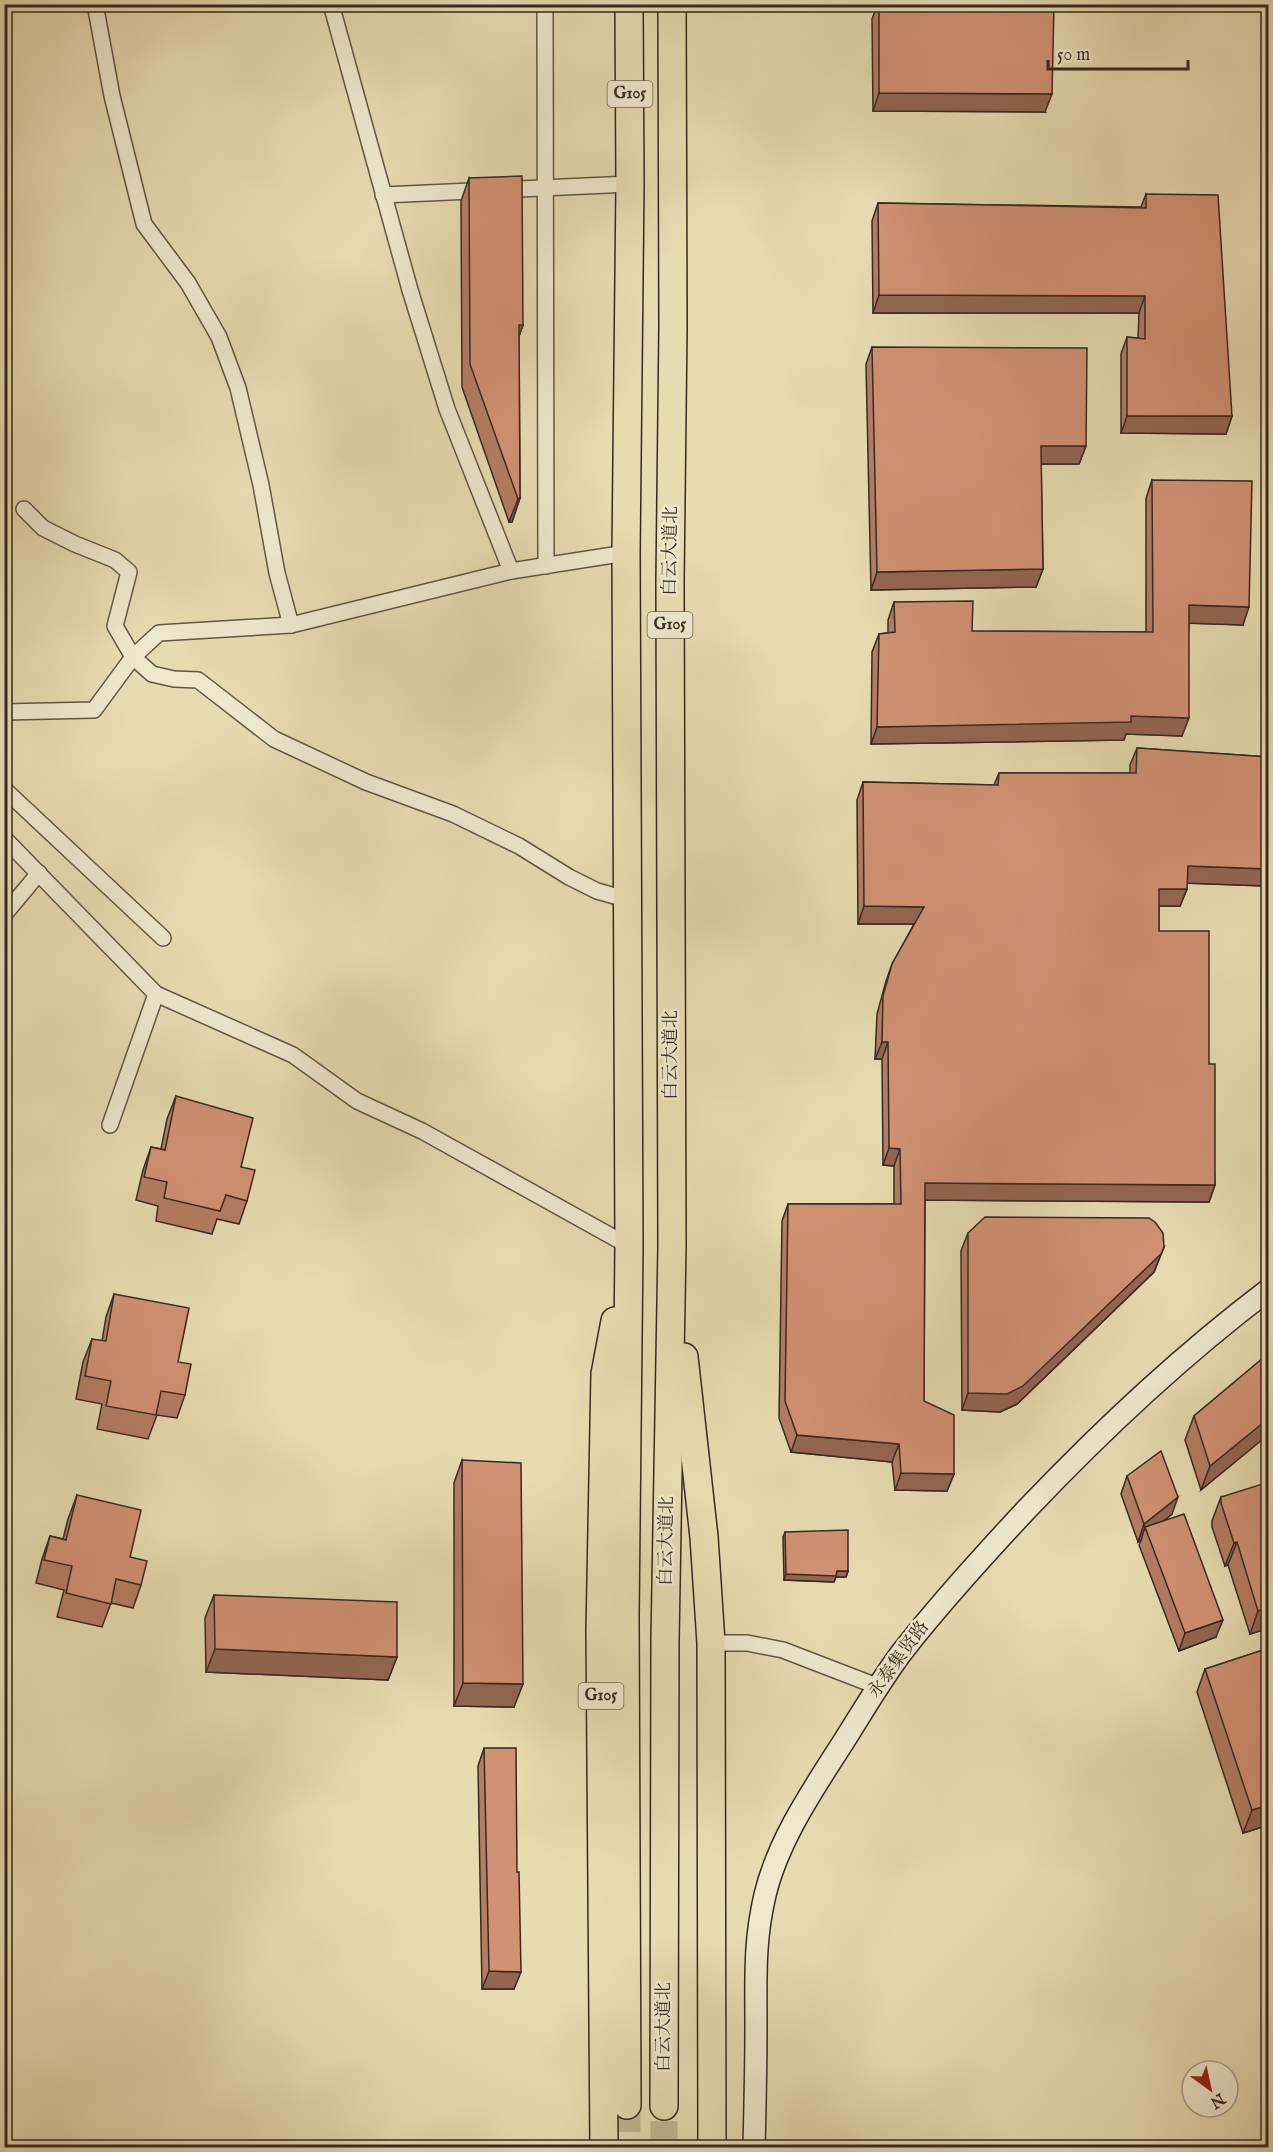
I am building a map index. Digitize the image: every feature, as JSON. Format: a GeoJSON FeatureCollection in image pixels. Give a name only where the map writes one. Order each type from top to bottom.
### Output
{"type":"FeatureCollection","features":[{"type":"Feature","properties":{"kind":"highway","name":"白云大道北"},"geometry":{"type":"LineString","coordinates":[[627,2105],[625,1616],[629,1246],[626,553],[630,184],[629,4]]}},
{"type":"Feature","properties":{"kind":"highway","name":"白云大道北"},"geometry":{"type":"LineString","coordinates":[[664,2106],[665,1640],[672,1246],[670,582],[673,327],[672,4]]}},
{"type":"Feature","properties":{"kind":"highway","name":"G105"},"geometry":{"type":"LineString","coordinates":[[604,2148],[600,1631],[605,1374],[629,1246]]}},
{"type":"Feature","properties":{"kind":"highway","name":"G105"},"geometry":{"type":"LineString","coordinates":[[672,1246],[704,1537],[711,1643],[712,2148]]}},
{"type":"Feature","properties":{"kind":"street"},"geometry":{"type":"LineString","coordinates":[[94,4],[112,96],[144,224],[183,274],[219,337],[238,387],[261,485],[277,573],[291,625]]}},
{"type":"Feature","properties":{"kind":"street"},"geometry":{"type":"LineString","coordinates":[[331,4],[410,290],[447,409],[512,571]]}},
{"type":"Feature","properties":{"kind":"street"},"geometry":{"type":"LineString","coordinates":[[545,4],[546,566]]}},
{"type":"Feature","properties":{"kind":"street"},"geometry":{"type":"LineString","coordinates":[[384,195],[630,184]]}},
{"type":"Feature","properties":{"kind":"street"},"geometry":{"type":"LineString","coordinates":[[24,510],[43,528],[115,560],[129,572],[115,626],[133,657],[152,674],[174,679],[198,680],[274,739],[366,782],[453,814],[519,846],[569,877],[597,891],[628,900]]}},
{"type":"Feature","properties":{"kind":"street"},"geometry":{"type":"LineString","coordinates":[[4,712],[94,710],[133,657],[159,633],[291,625],[512,571],[626,553]]}},
{"type":"Feature","properties":{"kind":"street"},"geometry":{"type":"LineString","coordinates":[[4,789],[164,938]]}},
{"type":"Feature","properties":{"kind":"street"},"geometry":{"type":"LineString","coordinates":[[4,838],[156,994],[293,1055],[357,1101],[422,1131],[629,1246]]}},
{"type":"Feature","properties":{"kind":"street"},"geometry":{"type":"LineString","coordinates":[[4,915],[39,873]]}},
{"type":"Feature","properties":{"kind":"street"},"geometry":{"type":"LineString","coordinates":[[110,1125],[156,994]]}},
{"type":"Feature","properties":{"kind":"street","name":"永泰集贤路"},"geometry":{"type":"LineString","coordinates":[[754,2148],[755,1952],[765,1893],[778,1857],[825,1770],[900,1654],[949,1595],[1083,1450],[1161,1377],[1225,1323],[1269,1290]]}},
{"type":"Feature","properties":{"kind":"street"},"geometry":{"type":"LineString","coordinates":[[711,1643],[747,1643],[783,1650],[879,1687]]}},
{"type":"Feature","properties":{"kind":"building"},"geometry":{"type":"Polygon","coordinates":[[[879,4],[1054,4],[1052,94],[879,93],[879,4]]]}},
{"type":"Feature","properties":{"kind":"building"},"geometry":{"type":"Polygon","coordinates":[[[522,176],[523,325],[519,325],[520,498],[518,499],[470,364],[469,178],[522,176]]]}},
{"type":"Feature","properties":{"kind":"building"},"geometry":{"type":"Polygon","coordinates":[[[1146,194],[1218,195],[1232,416],[1127,416],[1127,337],[1145,339],[1145,296],[879,295],[878,203],[1146,208],[1146,194]]]}},
{"type":"Feature","properties":{"kind":"building"},"geometry":{"type":"Polygon","coordinates":[[[872,347],[1087,348],[1086,446],[1041,446],[1043,569],[877,572],[872,347]]]}},
{"type":"Feature","properties":{"kind":"building"},"geometry":{"type":"Polygon","coordinates":[[[1152,480],[1252,481],[1249,607],[1189,605],[1189,718],[1131,716],[1131,722],[877,727],[879,634],[895,632],[894,602],[973,601],[972,631],[1153,632],[1152,480]]]}},
{"type":"Feature","properties":{"kind":"building"},"geometry":{"type":"Polygon","coordinates":[[[1137,748],[1269,757],[1269,869],[1188,866],[1187,889],[1159,889],[1159,931],[1209,931],[1209,1064],[1215,1064],[1215,1185],[925,1183],[924,1401],[954,1415],[954,1474],[901,1473],[899,1444],[797,1435],[785,1401],[788,1204],[901,1204],[900,1149],[889,1148],[888,1042],[882,1042],[883,996],[892,964],[924,907],[864,906],[863,782],[998,785],[999,773],[1136,773],[1137,748]]]}},
{"type":"Feature","properties":{"kind":"building"},"geometry":{"type":"Polygon","coordinates":[[[176,1096],[253,1118],[241,1167],[255,1170],[247,1201],[226,1195],[220,1211],[164,1198],[167,1182],[144,1177],[151,1147],[165,1150],[176,1096]]]}},
{"type":"Feature","properties":{"kind":"building"},"geometry":{"type":"Polygon","coordinates":[[[985,1217],[1149,1218],[1163,1233],[1164,1247],[1161,1254],[1023,1386],[1007,1394],[968,1393],[968,1233],[985,1217]]]}},
{"type":"Feature","properties":{"kind":"building"},"geometry":{"type":"Polygon","coordinates":[[[114,1294],[189,1308],[178,1362],[191,1364],[185,1395],[161,1391],[156,1415],[106,1406],[111,1381],[85,1376],[92,1339],[106,1341],[114,1294]]]}},
{"type":"Feature","properties":{"kind":"building"},"geometry":{"type":"Polygon","coordinates":[[[1269,1353],[1269,1418],[1210,1466],[1194,1416],[1269,1353]]]}},
{"type":"Feature","properties":{"kind":"building"},"geometry":{"type":"Polygon","coordinates":[[[1161,1451],[1178,1497],[1144,1524],[1127,1476],[1161,1451]]]}},
{"type":"Feature","properties":{"kind":"building"},"geometry":{"type":"Polygon","coordinates":[[[462,1460],[521,1463],[523,1684],[463,1683],[462,1460]]]}},
{"type":"Feature","properties":{"kind":"building"},"geometry":{"type":"Polygon","coordinates":[[[1269,1482],[1269,1607],[1258,1611],[1237,1542],[1234,1543],[1221,1503],[1221,1497],[1269,1482]]]}},
{"type":"Feature","properties":{"kind":"building"},"geometry":{"type":"Polygon","coordinates":[[[77,1495],[141,1510],[130,1557],[147,1561],[141,1585],[116,1579],[111,1604],[66,1593],[72,1566],[44,1560],[50,1536],[66,1540],[77,1495]]]}},
{"type":"Feature","properties":{"kind":"building"},"geometry":{"type":"Polygon","coordinates":[[[1184,1514],[1223,1620],[1185,1633],[1145,1527],[1184,1514]]]}},
{"type":"Feature","properties":{"kind":"building"},"geometry":{"type":"Polygon","coordinates":[[[848,1530],[848,1571],[837,1571],[836,1576],[786,1574],[785,1532],[848,1530]]]}},
{"type":"Feature","properties":{"kind":"building"},"geometry":{"type":"Polygon","coordinates":[[[214,1595],[397,1602],[397,1657],[215,1649],[214,1595]]]}},
{"type":"Feature","properties":{"kind":"building"},"geometry":{"type":"Polygon","coordinates":[[[1269,1648],[1269,1805],[1252,1810],[1205,1669],[1269,1648]]]}},
{"type":"Feature","properties":{"kind":"building"},"geometry":{"type":"Polygon","coordinates":[[[484,1748],[516,1748],[521,1972],[489,1971],[484,1748]]]}},
{"type":"Feature","properties":{"kind":"tunnel"},"geometry":{"type":"LineString","coordinates":[[627,2105],[627,2148]]}},
{"type":"Feature","properties":{"kind":"tunnel"},"geometry":{"type":"LineString","coordinates":[[664,2106],[664,2148]]}}]}
